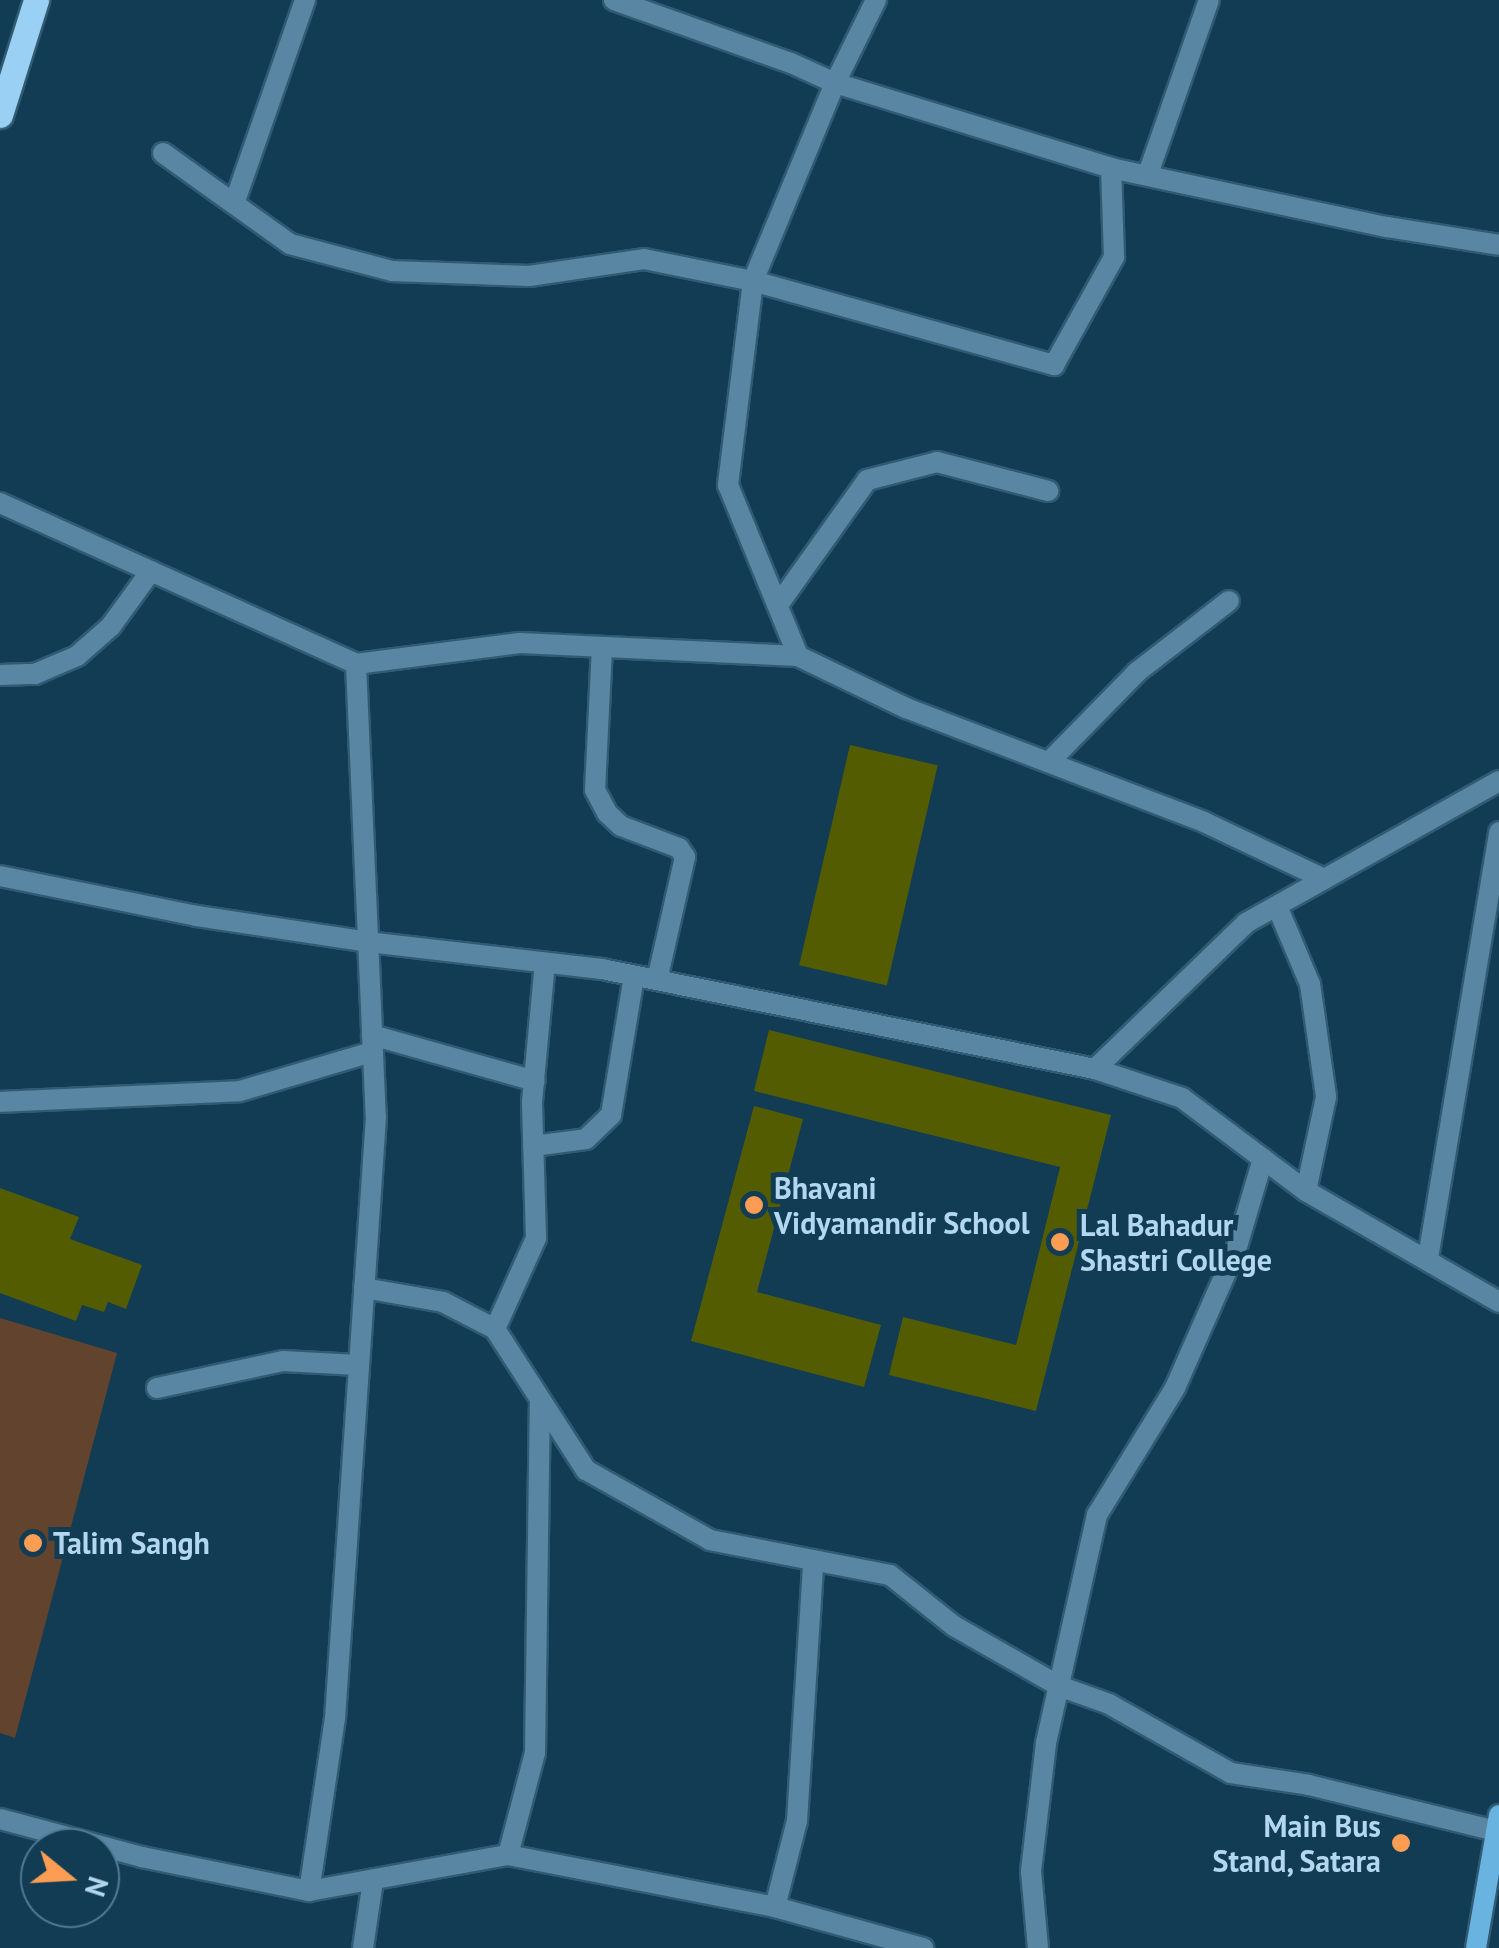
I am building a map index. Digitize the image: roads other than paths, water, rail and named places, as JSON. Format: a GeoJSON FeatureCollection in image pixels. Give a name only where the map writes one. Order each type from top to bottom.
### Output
{"type":"FeatureCollection","features":[{"type":"Feature","properties":{"kind":"main road"},"geometry":{"type":"LineString","coordinates":[[0,115],[36,0]]}},
{"type":"Feature","properties":{"kind":"main road"},"geometry":{"type":"LineString","coordinates":[[1476,1948],[1498,1823]]}},
{"type":"Feature","properties":{"kind":"street"},"geometry":{"type":"LineString","coordinates":[[234,204],[306,0]]}},
{"type":"Feature","properties":{"kind":"street"},"geometry":{"type":"LineString","coordinates":[[614,0],[791,62],[835,83],[1111,168],[1386,227],[1499,245]]}},
{"type":"Feature","properties":{"kind":"street"},"geometry":{"type":"LineString","coordinates":[[798,656],[728,485],[753,281],[835,83],[876,0]]}},
{"type":"Feature","properties":{"kind":"street"},"geometry":{"type":"LineString","coordinates":[[1148,174],[1209,0]]}},
{"type":"Feature","properties":{"kind":"street"},"geometry":{"type":"LineString","coordinates":[[163,153],[290,244],[392,271],[529,276],[644,259],[753,281],[1054,365],[1114,257],[1111,168]]}},
{"type":"Feature","properties":{"kind":"street"},"geometry":{"type":"LineString","coordinates":[[778,605],[868,480],[937,462],[1048,492]]}},
{"type":"Feature","properties":{"kind":"street"},"geometry":{"type":"LineString","coordinates":[[0,503],[356,664],[520,643],[798,656],[906,708],[1204,822],[1324,879]]}},
{"type":"Feature","properties":{"kind":"street"},"geometry":{"type":"LineString","coordinates":[[0,675],[35,674],[77,656],[111,626],[151,571]]}},
{"type":"Feature","properties":{"kind":"street"},"geometry":{"type":"LineString","coordinates":[[1049,762],[1137,672],[1229,600]]}},
{"type":"Feature","properties":{"kind":"street"},"geometry":{"type":"LineString","coordinates":[[602,647],[595,790],[607,814],[621,826],[679,848],[686,856],[657,980]]}},
{"type":"Feature","properties":{"kind":"street"},"geometry":{"type":"LineString","coordinates":[[308,1892],[335,1718],[376,1117],[356,664]]}},
{"type":"Feature","properties":{"kind":"street"},"geometry":{"type":"LineString","coordinates":[[1094,1069],[1246,922],[1499,781]]}},
{"type":"Feature","properties":{"kind":"street"},"geometry":{"type":"LineString","coordinates":[[1428,1258],[1499,832]]}},
{"type":"Feature","properties":{"kind":"street"},"geometry":{"type":"LineString","coordinates":[[0,876],[196,916],[657,980],[1094,1069],[1182,1098],[1306,1191],[1499,1302]]}},
{"type":"Feature","properties":{"kind":"street"},"geometry":{"type":"LineString","coordinates":[[1277,906],[1310,984],[1326,1098],[1306,1191]]}},
{"type":"Feature","properties":{"kind":"street"},"geometry":{"type":"LineString","coordinates":[[495,1329],[536,1238],[534,1081],[546,963]]}},
{"type":"Feature","properties":{"kind":"street"},"geometry":{"type":"LineString","coordinates":[[533,1146],[586,1139],[610,1116],[634,976]]}},
{"type":"Feature","properties":{"kind":"street"},"geometry":{"type":"LineString","coordinates":[[0,1102],[240,1091],[372,1044],[534,1081]]}},
{"type":"Feature","properties":{"kind":"street"},"geometry":{"type":"LineString","coordinates":[[1038,1948],[1031,1871],[1046,1744],[1097,1515],[1175,1388],[1236,1250],[1263,1159]]}},
{"type":"Feature","properties":{"kind":"street"},"geometry":{"type":"LineString","coordinates":[[364,1288],[443,1302],[495,1329],[586,1470],[710,1540],[814,1564],[890,1575],[954,1626],[1058,1686],[1109,1704],[1231,1774],[1310,1785],[1498,1823]]}},
{"type":"Feature","properties":{"kind":"street"},"geometry":{"type":"LineString","coordinates":[[157,1388],[283,1361],[358,1365]]}},
{"type":"Feature","properties":{"kind":"street"},"geometry":{"type":"LineString","coordinates":[[508,1855],[534,1752],[540,1404]]}},
{"type":"Feature","properties":{"kind":"street"},"geometry":{"type":"LineString","coordinates":[[775,1906],[797,1821],[814,1564]]}},
{"type":"Feature","properties":{"kind":"street"},"geometry":{"type":"LineString","coordinates":[[0,1819],[142,1857],[308,1892],[508,1855],[775,1906],[922,1948]]}},
{"type":"Feature","properties":{"kind":"street"},"geometry":{"type":"LineString","coordinates":[[363,1948],[372,1880]]}},
{"type":"Feature","properties":{"kind":"place","name":"Bhavani Vidyamandir School"},"geometry":{"type":"Point","coordinates":[754,1205]}},
{"type":"Feature","properties":{"kind":"place","name":"Lal Bahadur Shastri College"},"geometry":{"type":"Point","coordinates":[1060,1242]}},
{"type":"Feature","properties":{"kind":"place","name":"Talim Sangh"},"geometry":{"type":"Point","coordinates":[33,1543]}},
{"type":"Feature","properties":{"kind":"place","name":"Main Bus Stand, Satara"},"geometry":{"type":"Point","coordinates":[1401,1843]}}]}
